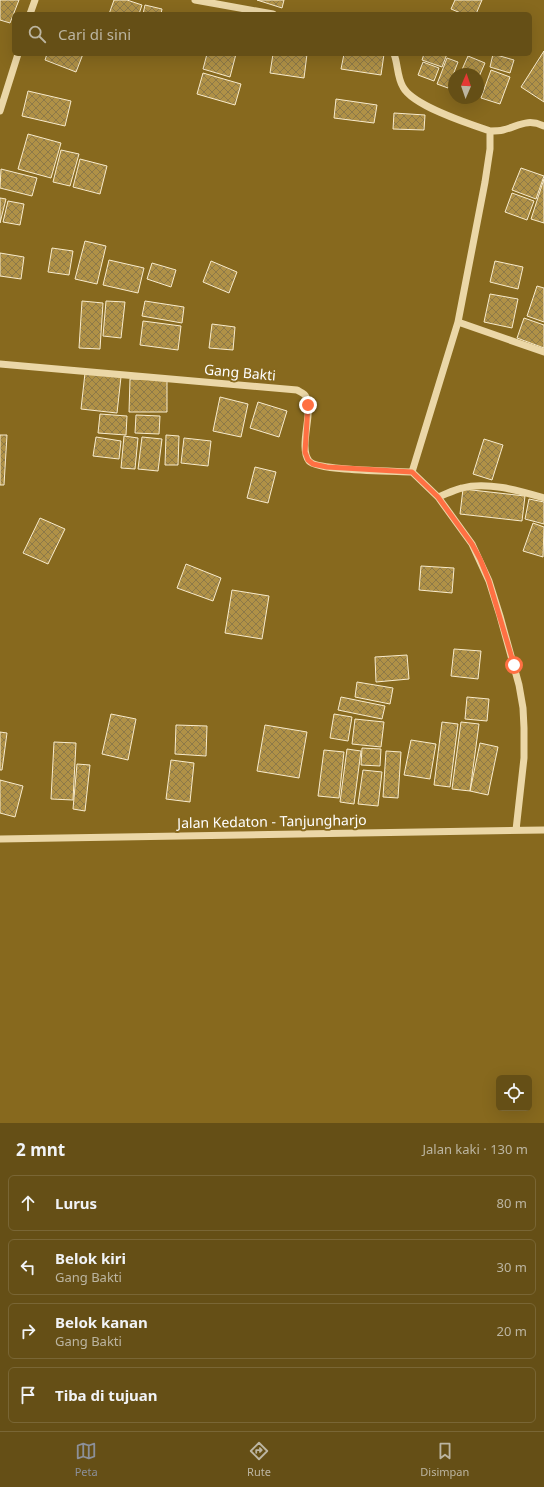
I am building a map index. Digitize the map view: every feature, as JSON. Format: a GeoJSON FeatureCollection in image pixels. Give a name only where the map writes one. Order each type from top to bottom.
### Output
{"type":"FeatureCollection","features":[{"type":"Feature","properties":{"kind":"street"},"geometry":{"type":"LineString","coordinates":[[31,12],[35,0]]}},
{"type":"Feature","properties":{"kind":"street"},"geometry":{"type":"LineString","coordinates":[[195,0],[262,12]]}},
{"type":"Feature","properties":{"kind":"street"},"geometry":{"type":"LineString","coordinates":[[0,111],[17,56]]}},
{"type":"Feature","properties":{"kind":"street"},"geometry":{"type":"LineString","coordinates":[[394,56],[402,86],[407,94],[431,108],[490,131],[503,130],[520,123],[530,122],[544,126]]}},
{"type":"Feature","properties":{"kind":"street"},"geometry":{"type":"LineString","coordinates":[[490,131],[490,149],[485,182],[458,322],[412,472],[438,497],[472,544],[489,581],[500,616],[519,685],[523,708],[524,758],[516,830]]}},
{"type":"Feature","properties":{"kind":"street"},"geometry":{"type":"LineString","coordinates":[[458,322],[544,352]]}},
{"type":"Feature","properties":{"kind":"street","name":"Gang Bakti"},"geometry":{"type":"LineString","coordinates":[[0,364],[296,390],[303,393],[306,397],[308,405],[305,452],[308,460],[313,464],[327,467],[412,472]]}},
{"type":"Feature","properties":{"kind":"street"},"geometry":{"type":"LineString","coordinates":[[438,497],[463,487],[479,486],[506,488],[544,498]]}},
{"type":"Feature","properties":{"kind":"street","name":"Jalan Kedaton - Tanjungharjo"},"geometry":{"type":"LineString","coordinates":[[0,839],[544,830]]}},
{"type":"Feature","properties":{"kind":"building"},"geometry":{"type":"Polygon","coordinates":[[[0,0],[19,0],[14,12],[12,12],[10,23],[0,20],[0,0]]]}},
{"type":"Feature","properties":{"kind":"building"},"geometry":{"type":"Polygon","coordinates":[[[114,0],[127,0],[142,5],[140,12],[110,12],[114,0]]]}},
{"type":"Feature","properties":{"kind":"building"},"geometry":{"type":"Polygon","coordinates":[[[257,0],[284,0],[282,8],[257,0]]]}},
{"type":"Feature","properties":{"kind":"building"},"geometry":{"type":"Polygon","coordinates":[[[455,0],[482,0],[477,12],[458,12],[451,9],[455,0]]]}},
{"type":"Feature","properties":{"kind":"building"},"geometry":{"type":"Polygon","coordinates":[[[145,5],[162,9],[161,12],[143,12],[145,5]]]}},
{"type":"Feature","properties":{"kind":"building"},"geometry":{"type":"Polygon","coordinates":[[[544,51],[544,102],[521,87],[544,51]]]}},
{"type":"Feature","properties":{"kind":"building"},"geometry":{"type":"Polygon","coordinates":[[[46,56],[82,56],[76,72],[45,60],[46,56]]]}},
{"type":"Feature","properties":{"kind":"building"},"geometry":{"type":"Polygon","coordinates":[[[206,56],[235,56],[230,77],[203,69],[206,56]]]}},
{"type":"Feature","properties":{"kind":"building"},"geometry":{"type":"Polygon","coordinates":[[[273,56],[307,56],[304,78],[270,73],[273,56]]]}},
{"type":"Feature","properties":{"kind":"building"},"geometry":{"type":"Polygon","coordinates":[[[344,56],[384,56],[381,75],[341,69],[344,56]]]}},
{"type":"Feature","properties":{"kind":"building"},"geometry":{"type":"Polygon","coordinates":[[[423,56],[446,56],[442,67],[422,60],[423,56]]]}},
{"type":"Feature","properties":{"kind":"building"},"geometry":{"type":"Polygon","coordinates":[[[468,56],[485,63],[483,68],[463,68],[468,56]]]}},
{"type":"Feature","properties":{"kind":"building"},"geometry":{"type":"Polygon","coordinates":[[[493,56],[500,56],[514,60],[510,73],[490,67],[493,56]]]}},
{"type":"Feature","properties":{"kind":"building"},"geometry":{"type":"Polygon","coordinates":[[[447,58],[458,62],[456,68],[448,68],[448,88],[437,84],[447,58]]]}},
{"type":"Feature","properties":{"kind":"building"},"geometry":{"type":"Polygon","coordinates":[[[423,62],[439,68],[434,81],[418,75],[423,62]]]}},
{"type":"Feature","properties":{"kind":"building"},"geometry":{"type":"Polygon","coordinates":[[[491,70],[510,77],[500,104],[484,99],[484,90],[491,70]]]}},
{"type":"Feature","properties":{"kind":"building"},"geometry":{"type":"Polygon","coordinates":[[[203,73],[241,84],[235,105],[197,94],[203,73]]]}},
{"type":"Feature","properties":{"kind":"building"},"geometry":{"type":"Polygon","coordinates":[[[28,91],[71,101],[65,126],[22,116],[28,91]]]}},
{"type":"Feature","properties":{"kind":"building"},"geometry":{"type":"Polygon","coordinates":[[[336,99],[377,105],[374,123],[334,118],[336,99]]]}},
{"type":"Feature","properties":{"kind":"building"},"geometry":{"type":"Polygon","coordinates":[[[394,113],[425,115],[424,130],[393,129],[394,113]]]}},
{"type":"Feature","properties":{"kind":"building"},"geometry":{"type":"Polygon","coordinates":[[[28,134],[61,143],[51,178],[18,169],[28,134]]]}},
{"type":"Feature","properties":{"kind":"building"},"geometry":{"type":"Polygon","coordinates":[[[61,150],[79,154],[70,186],[53,182],[61,150]]]}},
{"type":"Feature","properties":{"kind":"building"},"geometry":{"type":"Polygon","coordinates":[[[80,159],[107,166],[100,194],[73,187],[80,159]]]}},
{"type":"Feature","properties":{"kind":"building"},"geometry":{"type":"Polygon","coordinates":[[[521,168],[544,176],[536,199],[512,190],[521,168]]]}},
{"type":"Feature","properties":{"kind":"building"},"geometry":{"type":"Polygon","coordinates":[[[1,169],[37,178],[32,196],[0,188],[1,169]]]}},
{"type":"Feature","properties":{"kind":"building"},"geometry":{"type":"Polygon","coordinates":[[[544,179],[544,223],[531,219],[544,179]]]}},
{"type":"Feature","properties":{"kind":"building"},"geometry":{"type":"Polygon","coordinates":[[[512,193],[534,201],[527,220],[505,212],[512,193]]]}},
{"type":"Feature","properties":{"kind":"building"},"geometry":{"type":"Polygon","coordinates":[[[0,198],[6,199],[0,223],[0,198]]]}},
{"type":"Feature","properties":{"kind":"building"},"geometry":{"type":"Polygon","coordinates":[[[8,201],[24,204],[20,225],[3,222],[8,201]]]}},
{"type":"Feature","properties":{"kind":"building"},"geometry":{"type":"Polygon","coordinates":[[[85,241],[106,246],[97,284],[75,279],[85,241]]]}},
{"type":"Feature","properties":{"kind":"building"},"geometry":{"type":"Polygon","coordinates":[[[52,248],[73,251],[69,275],[48,272],[52,248]]]}},
{"type":"Feature","properties":{"kind":"building"},"geometry":{"type":"Polygon","coordinates":[[[0,253],[24,257],[21,279],[0,276],[0,253]]]}},
{"type":"Feature","properties":{"kind":"building"},"geometry":{"type":"Polygon","coordinates":[[[109,260],[144,268],[138,293],[103,285],[109,260]]]}},
{"type":"Feature","properties":{"kind":"building"},"geometry":{"type":"Polygon","coordinates":[[[211,261],[237,272],[229,293],[203,282],[211,261]]]}},
{"type":"Feature","properties":{"kind":"building"},"geometry":{"type":"Polygon","coordinates":[[[495,261],[523,267],[518,289],[490,282],[495,261]]]}},
{"type":"Feature","properties":{"kind":"building"},"geometry":{"type":"Polygon","coordinates":[[[152,263],[176,270],[171,287],[147,279],[152,263]]]}},
{"type":"Feature","properties":{"kind":"building"},"geometry":{"type":"Polygon","coordinates":[[[537,286],[544,288],[544,322],[527,316],[537,286]]]}},
{"type":"Feature","properties":{"kind":"building"},"geometry":{"type":"Polygon","coordinates":[[[490,294],[518,299],[512,328],[484,322],[490,294]]]}},
{"type":"Feature","properties":{"kind":"building"},"geometry":{"type":"Polygon","coordinates":[[[82,301],[103,303],[100,349],[79,348],[82,301]]]}},
{"type":"Feature","properties":{"kind":"building"},"geometry":{"type":"Polygon","coordinates":[[[106,301],[125,302],[121,338],[103,336],[106,301]]]}},
{"type":"Feature","properties":{"kind":"building"},"geometry":{"type":"Polygon","coordinates":[[[145,301],[184,307],[182,323],[142,316],[145,301]]]}},
{"type":"Feature","properties":{"kind":"building"},"geometry":{"type":"Polygon","coordinates":[[[524,318],[544,325],[544,348],[517,338],[524,318]]]}},
{"type":"Feature","properties":{"kind":"building"},"geometry":{"type":"Polygon","coordinates":[[[143,321],[181,326],[178,350],[140,345],[143,321]]]}},
{"type":"Feature","properties":{"kind":"building"},"geometry":{"type":"Polygon","coordinates":[[[212,324],[235,327],[233,350],[209,348],[212,324]]]}},
{"type":"Feature","properties":{"kind":"building"},"geometry":{"type":"Polygon","coordinates":[[[85,373],[121,377],[117,413],[81,409],[85,373]]]}},
{"type":"Feature","properties":{"kind":"building"},"geometry":{"type":"Polygon","coordinates":[[[130,379],[167,380],[167,412],[129,412],[130,379]]]}},
{"type":"Feature","properties":{"kind":"building"},"geometry":{"type":"Polygon","coordinates":[[[220,397],[248,404],[241,437],[213,431],[220,397]]]}},
{"type":"Feature","properties":{"kind":"building"},"geometry":{"type":"Polygon","coordinates":[[[258,402],[287,411],[279,437],[250,428],[258,402]]]}},
{"type":"Feature","properties":{"kind":"building"},"geometry":{"type":"Polygon","coordinates":[[[100,414],[127,416],[126,435],[98,433],[100,414]]]}},
{"type":"Feature","properties":{"kind":"building"},"geometry":{"type":"Polygon","coordinates":[[[136,415],[160,416],[159,434],[135,433],[136,415]]]}},
{"type":"Feature","properties":{"kind":"building"},"geometry":{"type":"Polygon","coordinates":[[[0,435],[7,435],[4,485],[0,485],[0,435]]]}},
{"type":"Feature","properties":{"kind":"building"},"geometry":{"type":"Polygon","coordinates":[[[166,435],[179,436],[178,465],[165,465],[166,435]]]}},
{"type":"Feature","properties":{"kind":"building"},"geometry":{"type":"Polygon","coordinates":[[[124,436],[138,438],[135,469],[121,468],[124,436]]]}},
{"type":"Feature","properties":{"kind":"building"},"geometry":{"type":"Polygon","coordinates":[[[96,437],[121,441],[119,459],[93,456],[96,437]]]}},
{"type":"Feature","properties":{"kind":"building"},"geometry":{"type":"Polygon","coordinates":[[[142,437],[162,439],[158,471],[138,469],[142,437]]]}},
{"type":"Feature","properties":{"kind":"building"},"geometry":{"type":"Polygon","coordinates":[[[184,438],[211,441],[208,466],[181,463],[184,438]]]}},
{"type":"Feature","properties":{"kind":"building"},"geometry":{"type":"Polygon","coordinates":[[[484,439],[503,445],[492,480],[473,474],[484,439]]]}},
{"type":"Feature","properties":{"kind":"building"},"geometry":{"type":"Polygon","coordinates":[[[255,467],[276,472],[268,503],[247,498],[255,467]]]}},
{"type":"Feature","properties":{"kind":"building"},"geometry":{"type":"Polygon","coordinates":[[[463,489],[525,496],[522,521],[460,514],[463,489]]]}},
{"type":"Feature","properties":{"kind":"building"},"geometry":{"type":"Polygon","coordinates":[[[529,499],[544,502],[544,524],[525,519],[529,499]]]}},
{"type":"Feature","properties":{"kind":"building"},"geometry":{"type":"Polygon","coordinates":[[[40,518],[65,529],[48,564],[23,553],[40,518]]]}},
{"type":"Feature","properties":{"kind":"building"},"geometry":{"type":"Polygon","coordinates":[[[533,523],[544,527],[543,557],[523,551],[533,523]]]}},
{"type":"Feature","properties":{"kind":"building"},"geometry":{"type":"Polygon","coordinates":[[[186,564],[221,578],[213,601],[177,588],[186,564]]]}},
{"type":"Feature","properties":{"kind":"building"},"geometry":{"type":"Polygon","coordinates":[[[421,566],[454,568],[452,593],[419,590],[421,566]]]}},
{"type":"Feature","properties":{"kind":"building"},"geometry":{"type":"Polygon","coordinates":[[[232,590],[269,596],[262,639],[225,633],[232,590]]]}},
{"type":"Feature","properties":{"kind":"building"},"geometry":{"type":"Polygon","coordinates":[[[454,649],[481,651],[478,679],[451,676],[454,649]]]}},
{"type":"Feature","properties":{"kind":"building"},"geometry":{"type":"Polygon","coordinates":[[[407,655],[409,679],[376,682],[375,657],[407,655]]]}},
{"type":"Feature","properties":{"kind":"building"},"geometry":{"type":"Polygon","coordinates":[[[357,682],[393,688],[390,704],[355,697],[357,682]]]}},
{"type":"Feature","properties":{"kind":"building"},"geometry":{"type":"Polygon","coordinates":[[[341,697],[385,706],[382,719],[338,710],[341,697]]]}},
{"type":"Feature","properties":{"kind":"building"},"geometry":{"type":"Polygon","coordinates":[[[467,697],[489,699],[487,721],[465,719],[467,697]]]}},
{"type":"Feature","properties":{"kind":"building"},"geometry":{"type":"Polygon","coordinates":[[[111,714],[136,719],[128,760],[102,754],[111,714]]]}},
{"type":"Feature","properties":{"kind":"building"},"geometry":{"type":"Polygon","coordinates":[[[334,714],[352,717],[348,741],[330,738],[334,714]]]}},
{"type":"Feature","properties":{"kind":"building"},"geometry":{"type":"Polygon","coordinates":[[[355,719],[384,722],[381,747],[352,744],[355,719]]]}},
{"type":"Feature","properties":{"kind":"building"},"geometry":{"type":"Polygon","coordinates":[[[442,722],[458,724],[450,787],[434,785],[442,722]]]}},
{"type":"Feature","properties":{"kind":"building"},"geometry":{"type":"Polygon","coordinates":[[[461,722],[479,724],[470,791],[452,789],[461,722]]]}},
{"type":"Feature","properties":{"kind":"building"},"geometry":{"type":"Polygon","coordinates":[[[176,725],[207,726],[206,756],[175,754],[176,725]]]}},
{"type":"Feature","properties":{"kind":"building"},"geometry":{"type":"Polygon","coordinates":[[[265,725],[307,732],[299,778],[257,771],[265,725]]]}},
{"type":"Feature","properties":{"kind":"building"},"geometry":{"type":"Polygon","coordinates":[[[0,732],[7,733],[2,770],[0,770],[0,732]]]}},
{"type":"Feature","properties":{"kind":"building"},"geometry":{"type":"Polygon","coordinates":[[[411,740],[436,744],[430,779],[404,775],[411,740]]]}},
{"type":"Feature","properties":{"kind":"building"},"geometry":{"type":"Polygon","coordinates":[[[54,742],[76,743],[73,800],[51,799],[54,742]]]}},
{"type":"Feature","properties":{"kind":"building"},"geometry":{"type":"Polygon","coordinates":[[[480,743],[498,747],[488,795],[470,791],[480,743]]]}},
{"type":"Feature","properties":{"kind":"building"},"geometry":{"type":"Polygon","coordinates":[[[362,748],[381,749],[380,766],[361,765],[362,748]]]}},
{"type":"Feature","properties":{"kind":"building"},"geometry":{"type":"Polygon","coordinates":[[[347,749],[361,751],[354,804],[340,802],[347,749]]]}},
{"type":"Feature","properties":{"kind":"building"},"geometry":{"type":"Polygon","coordinates":[[[324,750],[344,752],[339,798],[318,796],[324,750]]]}},
{"type":"Feature","properties":{"kind":"building"},"geometry":{"type":"Polygon","coordinates":[[[386,751],[401,752],[398,798],[383,797],[386,751]]]}},
{"type":"Feature","properties":{"kind":"building"},"geometry":{"type":"Polygon","coordinates":[[[171,760],[194,763],[190,802],[166,799],[171,760]]]}},
{"type":"Feature","properties":{"kind":"building"},"geometry":{"type":"Polygon","coordinates":[[[77,764],[90,765],[85,811],[73,809],[77,764]]]}},
{"type":"Feature","properties":{"kind":"building"},"geometry":{"type":"Polygon","coordinates":[[[363,770],[382,772],[378,806],[358,804],[363,770]]]}},
{"type":"Feature","properties":{"kind":"building"},"geometry":{"type":"Polygon","coordinates":[[[0,780],[23,786],[15,817],[0,813],[0,780]]]}},
{"type":"Feature","properties":{"kind":"route"},"geometry":{"type":"LineString","coordinates":[[308,405],[305,452],[308,460],[313,464],[327,467],[412,472],[438,497],[472,544],[480,559],[489,581],[514,665]]}}]}
